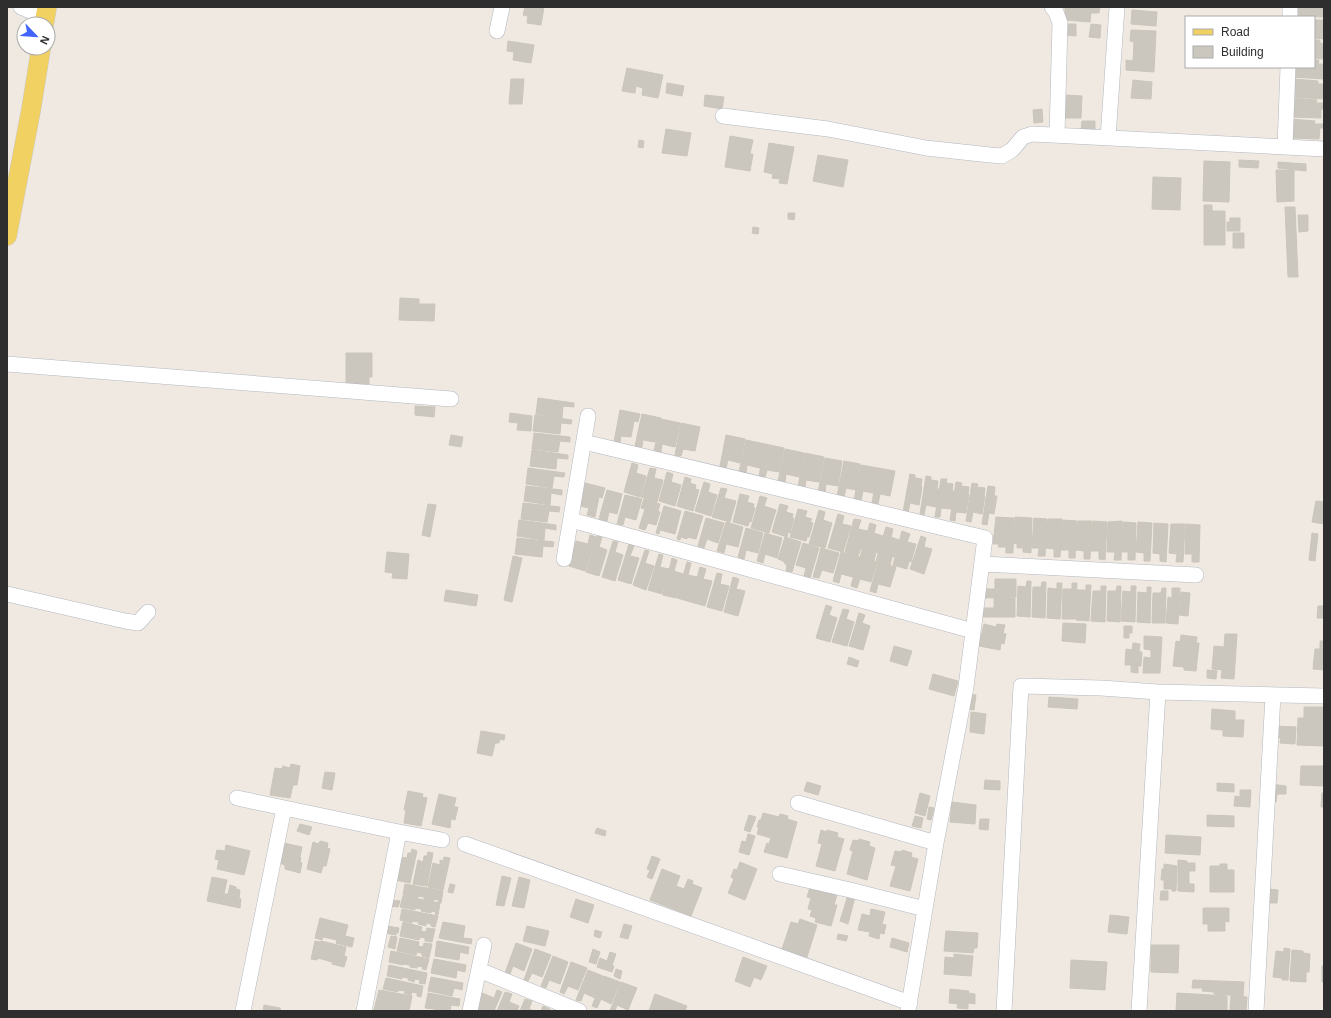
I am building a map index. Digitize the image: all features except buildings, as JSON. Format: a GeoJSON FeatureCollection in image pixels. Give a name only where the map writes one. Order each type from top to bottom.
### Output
{"type":"FeatureCollection","features":[{"type":"Feature","properties":{"kind":"main road"},"geometry":{"type":"LineString","coordinates":[[7,236],[40,56]]}},
{"type":"Feature","properties":{"kind":"street"},"geometry":{"type":"LineString","coordinates":[[21,7],[46,16]]}},
{"type":"Feature","properties":{"kind":"street"},"geometry":{"type":"LineString","coordinates":[[497,31],[502,7]]}},
{"type":"Feature","properties":{"kind":"street"},"geometry":{"type":"LineString","coordinates":[[1052,7],[1056,12],[1060,23],[1057,135]]}},
{"type":"Feature","properties":{"kind":"street"},"geometry":{"type":"LineString","coordinates":[[1108,138],[1117,7]]}},
{"type":"Feature","properties":{"kind":"street"},"geometry":{"type":"LineString","coordinates":[[1285,147],[1288,68]]}},
{"type":"Feature","properties":{"kind":"street"},"geometry":{"type":"LineString","coordinates":[[723,116],[828,129],[926,148],[1002,156],[1012,150],[1023,137],[1032,134],[1324,150]]}},
{"type":"Feature","properties":{"kind":"street"},"geometry":{"type":"LineString","coordinates":[[7,364],[451,399]]}},
{"type":"Feature","properties":{"kind":"street"},"geometry":{"type":"LineString","coordinates":[[564,558],[588,416]]}},
{"type":"Feature","properties":{"kind":"street"},"geometry":{"type":"LineString","coordinates":[[465,844],[909,1007],[936,843],[966,687],[985,538],[584,442]]}},
{"type":"Feature","properties":{"kind":"street"},"geometry":{"type":"LineString","coordinates":[[571,520],[973,631]]}},
{"type":"Feature","properties":{"kind":"street"},"geometry":{"type":"LineString","coordinates":[[982,564],[1196,575]]}},
{"type":"Feature","properties":{"kind":"street"},"geometry":{"type":"LineString","coordinates":[[7,594],[138,623],[148,612]]}},
{"type":"Feature","properties":{"kind":"street"},"geometry":{"type":"LineString","coordinates":[[1004,1011],[1021,686],[1101,688],[1158,692],[1324,696]]}},
{"type":"Feature","properties":{"kind":"street"},"geometry":{"type":"LineString","coordinates":[[1139,1011],[1158,692]]}},
{"type":"Feature","properties":{"kind":"street"},"geometry":{"type":"LineString","coordinates":[[1256,1011],[1273,695]]}},
{"type":"Feature","properties":{"kind":"street"},"geometry":{"type":"LineString","coordinates":[[237,798],[442,840]]}},
{"type":"Feature","properties":{"kind":"street"},"geometry":{"type":"LineString","coordinates":[[798,803],[936,843]]}},
{"type":"Feature","properties":{"kind":"street"},"geometry":{"type":"LineString","coordinates":[[243,1011],[284,808]]}},
{"type":"Feature","properties":{"kind":"street"},"geometry":{"type":"LineString","coordinates":[[364,1011],[399,832]]}},
{"type":"Feature","properties":{"kind":"street"},"geometry":{"type":"LineString","coordinates":[[780,874],[925,909]]}},
{"type":"Feature","properties":{"kind":"street"},"geometry":{"type":"LineString","coordinates":[[470,1011],[484,945]]}},
{"type":"Feature","properties":{"kind":"street"},"geometry":{"type":"LineString","coordinates":[[479,970],[579,1011]]}}]}
